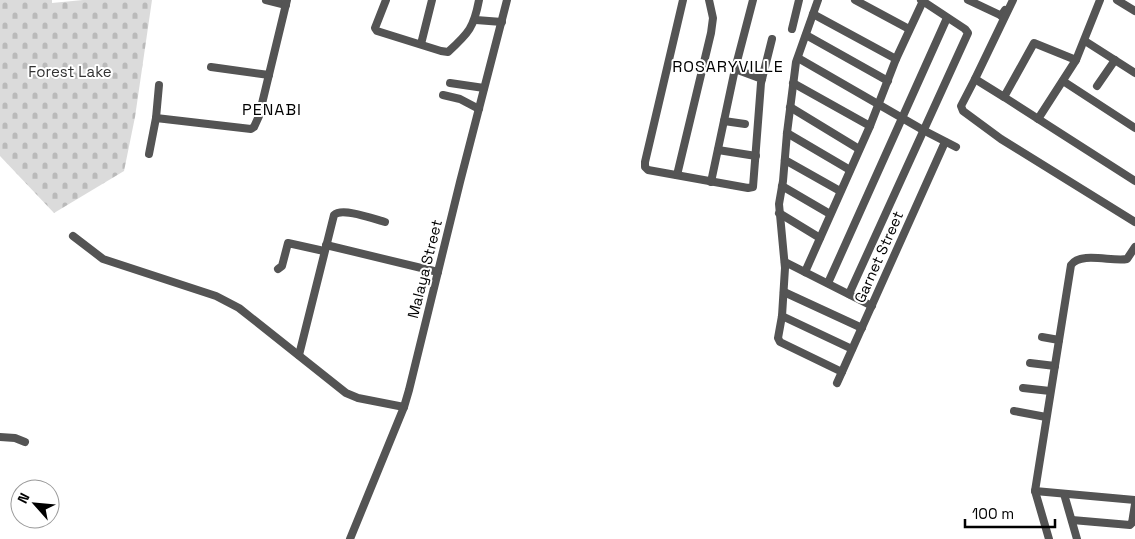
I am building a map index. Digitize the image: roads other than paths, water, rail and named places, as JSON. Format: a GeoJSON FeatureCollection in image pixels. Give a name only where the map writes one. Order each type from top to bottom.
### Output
{"type":"FeatureCollection","features":[{"type":"Feature","properties":{"kind":"street"},"geometry":{"type":"LineString","coordinates":[[156,118],[252,129],[254,127],[259,116],[287,2],[266,0]]}},
{"type":"Feature","properties":{"kind":"street"},"geometry":{"type":"LineString","coordinates":[[386,0],[376,28],[377,31],[448,52],[467,34],[476,20],[480,0]]}},
{"type":"Feature","properties":{"kind":"street"},"geometry":{"type":"LineString","coordinates":[[420,44],[432,0]]}},
{"type":"Feature","properties":{"kind":"street","name":"Malaya Street"},"geometry":{"type":"LineString","coordinates":[[350,539],[404,407],[417,363],[438,272],[507,0]]}},
{"type":"Feature","properties":{"kind":"street"},"geometry":{"type":"LineString","coordinates":[[683,0],[645,162],[645,167],[648,170],[751,188],[753,185],[756,156],[762,78],[772,39]]}},
{"type":"Feature","properties":{"kind":"street"},"geometry":{"type":"LineString","coordinates":[[677,175],[711,33],[713,18],[709,0]]}},
{"type":"Feature","properties":{"kind":"street"},"geometry":{"type":"LineString","coordinates":[[712,182],[735,69],[753,0]]}},
{"type":"Feature","properties":{"kind":"street"},"geometry":{"type":"LineString","coordinates":[[792,29],[799,0]]}},
{"type":"Feature","properties":{"kind":"street"},"geometry":{"type":"LineString","coordinates":[[818,0],[798,58],[790,107],[779,212],[785,262],[779,341],[842,372]]}},
{"type":"Feature","properties":{"kind":"street"},"geometry":{"type":"LineString","coordinates":[[855,0],[910,29]]}},
{"type":"Feature","properties":{"kind":"street"},"geometry":{"type":"LineString","coordinates":[[968,0],[1000,15],[1003,14],[1011,3]]}},
{"type":"Feature","properties":{"kind":"street"},"geometry":{"type":"LineString","coordinates":[[1038,119],[1076,60],[1100,0]]}},
{"type":"Feature","properties":{"kind":"street"},"geometry":{"type":"LineString","coordinates":[[1117,0],[1135,12]]}},
{"type":"Feature","properties":{"kind":"street"},"geometry":{"type":"LineString","coordinates":[[804,272],[870,126],[896,59],[925,1],[968,33],[849,294]]}},
{"type":"Feature","properties":{"kind":"street"},"geometry":{"type":"LineString","coordinates":[[1011,3],[961,106],[963,110],[1001,139],[1135,222]]}},
{"type":"Feature","properties":{"kind":"street"},"geometry":{"type":"LineString","coordinates":[[813,14],[896,59]]}},
{"type":"Feature","properties":{"kind":"street"},"geometry":{"type":"LineString","coordinates":[[828,283],[947,18]]}},
{"type":"Feature","properties":{"kind":"street"},"geometry":{"type":"LineString","coordinates":[[476,20],[502,22]]}},
{"type":"Feature","properties":{"kind":"street"},"geometry":{"type":"LineString","coordinates":[[806,35],[888,80]]}},
{"type":"Feature","properties":{"kind":"street"},"geometry":{"type":"LineString","coordinates":[[1085,41],[1135,72]]}},
{"type":"Feature","properties":{"kind":"street"},"geometry":{"type":"LineString","coordinates":[[1004,96],[1034,43],[1076,60]]}},
{"type":"Feature","properties":{"kind":"street"},"geometry":{"type":"LineString","coordinates":[[798,58],[956,147]]}},
{"type":"Feature","properties":{"kind":"street"},"geometry":{"type":"LineString","coordinates":[[1098,86],[1115,60]]}},
{"type":"Feature","properties":{"kind":"street"},"geometry":{"type":"LineString","coordinates":[[211,67],[269,75]]}},
{"type":"Feature","properties":{"kind":"street"},"geometry":{"type":"LineString","coordinates":[[735,69],[762,78]]}},
{"type":"Feature","properties":{"kind":"street"},"geometry":{"type":"LineString","coordinates":[[975,79],[1134,178]]}},
{"type":"Feature","properties":{"kind":"street"},"geometry":{"type":"LineString","coordinates":[[1063,81],[1135,128]]}},
{"type":"Feature","properties":{"kind":"street"},"geometry":{"type":"LineString","coordinates":[[450,82],[484,88]]}},
{"type":"Feature","properties":{"kind":"street"},"geometry":{"type":"LineString","coordinates":[[793,83],[870,126]]}},
{"type":"Feature","properties":{"kind":"street"},"geometry":{"type":"LineString","coordinates":[[149,154],[156,118],[159,85]]}},
{"type":"Feature","properties":{"kind":"street"},"geometry":{"type":"LineString","coordinates":[[443,94],[460,99],[479,109]]}},
{"type":"Feature","properties":{"kind":"street"},"geometry":{"type":"LineString","coordinates":[[790,107],[859,149]]}},
{"type":"Feature","properties":{"kind":"street"},"geometry":{"type":"LineString","coordinates":[[724,121],[745,124]]}},
{"type":"Feature","properties":{"kind":"street"},"geometry":{"type":"LineString","coordinates":[[787,134],[850,170]]}},
{"type":"Feature","properties":{"kind":"street","name":"Garnet Street"},"geometry":{"type":"LineString","coordinates":[[838,383],[945,142]]}},
{"type":"Feature","properties":{"kind":"street"},"geometry":{"type":"LineString","coordinates":[[718,150],[756,156]]}},
{"type":"Feature","properties":{"kind":"street"},"geometry":{"type":"LineString","coordinates":[[785,160],[840,192]]}},
{"type":"Feature","properties":{"kind":"street"},"geometry":{"type":"LineString","coordinates":[[782,186],[830,214]]}},
{"type":"Feature","properties":{"kind":"street"},"geometry":{"type":"LineString","coordinates":[[299,355],[332,220],[336,212],[344,211],[385,222]]}},
{"type":"Feature","properties":{"kind":"street"},"geometry":{"type":"LineString","coordinates":[[779,212],[820,238]]}},
{"type":"Feature","properties":{"kind":"street"},"geometry":{"type":"LineString","coordinates":[[73,236],[103,258],[216,296],[239,308],[346,393],[358,398],[404,407]]}},
{"type":"Feature","properties":{"kind":"street"},"geometry":{"type":"LineString","coordinates":[[278,270],[282,266],[288,243],[325,248],[438,272]]}},
{"type":"Feature","properties":{"kind":"street"},"geometry":{"type":"LineString","coordinates":[[1049,539],[1035,490],[1070,269],[1074,261],[1081,258],[1123,260],[1129,257],[1135,247]]}},
{"type":"Feature","properties":{"kind":"street"},"geometry":{"type":"LineString","coordinates":[[785,262],[872,306]]}},
{"type":"Feature","properties":{"kind":"street"},"geometry":{"type":"LineString","coordinates":[[784,292],[862,328]]}},
{"type":"Feature","properties":{"kind":"street"},"geometry":{"type":"LineString","coordinates":[[782,316],[852,349]]}},
{"type":"Feature","properties":{"kind":"street"},"geometry":{"type":"LineString","coordinates":[[1042,337],[1059,340]]}},
{"type":"Feature","properties":{"kind":"street"},"geometry":{"type":"LineString","coordinates":[[1030,363],[1055,366]]}},
{"type":"Feature","properties":{"kind":"street"},"geometry":{"type":"LineString","coordinates":[[1023,388],[1050,391]]}},
{"type":"Feature","properties":{"kind":"street"},"geometry":{"type":"LineString","coordinates":[[1014,411],[1046,417]]}},
{"type":"Feature","properties":{"kind":"street"},"geometry":{"type":"LineString","coordinates":[[0,437],[15,438],[25,442]]}},
{"type":"Feature","properties":{"kind":"street"},"geometry":{"type":"LineString","coordinates":[[1035,490],[1135,500]]}},
{"type":"Feature","properties":{"kind":"street"},"geometry":{"type":"LineString","coordinates":[[1064,494],[1077,539]]}},
{"type":"Feature","properties":{"kind":"street"},"geometry":{"type":"LineString","coordinates":[[1072,520],[1130,525],[1135,504]]}},
{"type":"Feature","properties":{"kind":"district","name":"ROSARYVILLE"},"geometry":{"type":"Point","coordinates":[728,66]}},
{"type":"Feature","properties":{"kind":"district","name":"PENABI"},"geometry":{"type":"Point","coordinates":[272,109]}},
{"type":"Feature","properties":{"kind":"park label","name":"Forest Lake"},"geometry":{"type":"Point","coordinates":[70,72]}}]}
